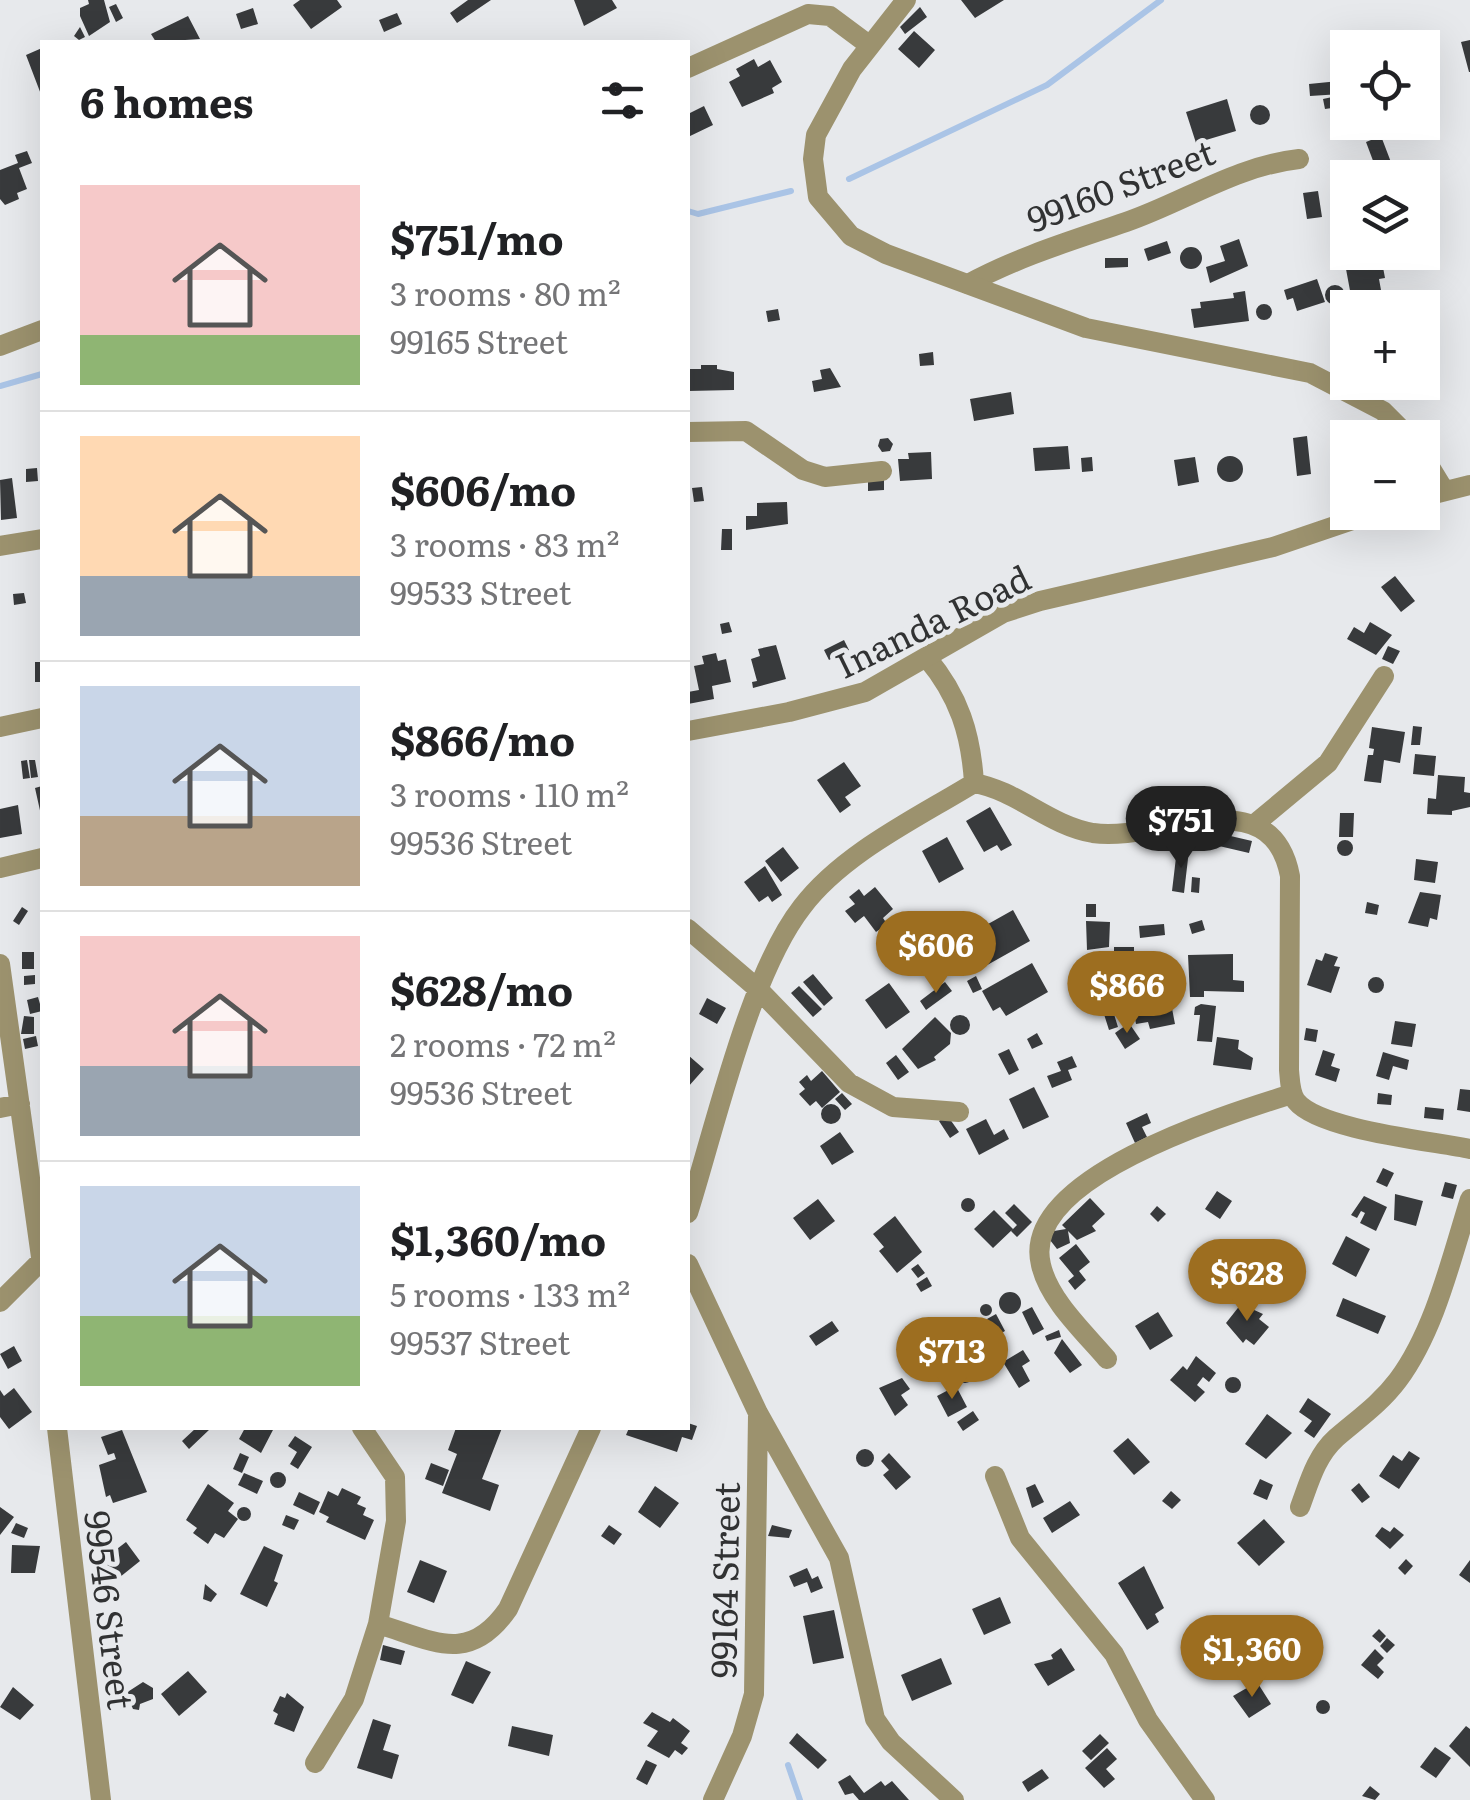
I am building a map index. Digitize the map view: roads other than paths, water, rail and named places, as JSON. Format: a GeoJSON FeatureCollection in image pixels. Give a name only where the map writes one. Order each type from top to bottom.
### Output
{"type":"FeatureCollection","features":[{"type":"Feature","properties":{"kind":"street"},"geometry":{"type":"LineString","coordinates":[[906,0],[869,46],[816,135],[813,159],[818,197],[851,236],[1086,328],[1310,374],[1383,411],[1392,420]]}},
{"type":"Feature","properties":{"kind":"street"},"geometry":{"type":"LineString","coordinates":[[690,67],[808,14],[830,16],[869,46]]}},
{"type":"Feature","properties":{"kind":"street","name":"99160 Street"},"geometry":{"type":"LineString","coordinates":[[968,284],[1016,258],[1128,222],[1271,162],[1299,159]]}},
{"type":"Feature","properties":{"kind":"street"},"geometry":{"type":"LineString","coordinates":[[0,346],[40,331]]}},
{"type":"Feature","properties":{"kind":"street"},"geometry":{"type":"LineString","coordinates":[[690,432],[746,431],[804,470],[825,477],[882,471]]}},
{"type":"Feature","properties":{"kind":"street"},"geometry":{"type":"LineString","coordinates":[[1440,483],[1444,490]]}},
{"type":"Feature","properties":{"kind":"street"},"geometry":{"type":"LineString","coordinates":[[1440,491],[1470,485]]}},
{"type":"Feature","properties":{"kind":"street","name":"Inanda Road"},"geometry":{"type":"LineString","coordinates":[[690,731],[833,702],[888,682],[1003,613],[1040,600],[1273,546],[1330,527]]}},
{"type":"Feature","properties":{"kind":"street"},"geometry":{"type":"LineString","coordinates":[[0,546],[40,538]]}},
{"type":"Feature","properties":{"kind":"street"},"geometry":{"type":"LineString","coordinates":[[927,658],[949,684],[971,738],[974,783]]}},
{"type":"Feature","properties":{"kind":"street"},"geometry":{"type":"LineString","coordinates":[[1256,823],[1328,763],[1384,676]]}},
{"type":"Feature","properties":{"kind":"street"},"geometry":{"type":"LineString","coordinates":[[0,726],[40,718]]}},
{"type":"Feature","properties":{"kind":"street"},"geometry":{"type":"LineString","coordinates":[[690,1207],[758,990],[788,927],[826,881],[974,783],[1000,788],[1058,823],[1096,834],[1128,834],[1222,820],[1256,823],[1278,846],[1290,876],[1288,1070],[1292,1094],[1312,1114],[1470,1149]]}},
{"type":"Feature","properties":{"kind":"street"},"geometry":{"type":"LineString","coordinates":[[0,868],[40,858]]}},
{"type":"Feature","properties":{"kind":"street"},"geometry":{"type":"LineString","coordinates":[[690,931],[758,990],[849,1083],[878,1102],[958,1112]]}},
{"type":"Feature","properties":{"kind":"street"},"geometry":{"type":"LineString","coordinates":[[0,964],[10,1106],[40,1252]]}},
{"type":"Feature","properties":{"kind":"street"},"geometry":{"type":"LineString","coordinates":[[1108,1359],[1058,1297],[1040,1263],[1042,1232],[1052,1212],[1115,1166],[1190,1128],[1292,1094]]}},
{"type":"Feature","properties":{"kind":"street"},"geometry":{"type":"LineString","coordinates":[[1300,1507],[1318,1460],[1334,1440],[1384,1399],[1408,1364],[1424,1332],[1470,1200]]}},
{"type":"Feature","properties":{"kind":"street"},"geometry":{"type":"LineString","coordinates":[[0,1302],[40,1264]]}},
{"type":"Feature","properties":{"kind":"street"},"geometry":{"type":"LineString","coordinates":[[690,1268],[758,1413],[839,1558],[875,1719],[890,1742],[954,1800]]}},
{"type":"Feature","properties":{"kind":"street","name":"99164 Street"},"geometry":{"type":"LineString","coordinates":[[712,1800],[742,1736],[754,1694],[758,1413]]}},
{"type":"Feature","properties":{"kind":"street","name":"99546 Street"},"geometry":{"type":"LineString","coordinates":[[57,1430],[101,1800]]}},
{"type":"Feature","properties":{"kind":"street"},"geometry":{"type":"LineString","coordinates":[[315,1763],[354,1699],[378,1624],[398,1492],[385,1456],[364,1430]]}},
{"type":"Feature","properties":{"kind":"street"},"geometry":{"type":"LineString","coordinates":[[378,1624],[463,1645],[489,1635],[508,1609],[590,1430]]}},
{"type":"Feature","properties":{"kind":"street"},"geometry":{"type":"LineString","coordinates":[[996,1476],[1020,1538],[1114,1654],[1148,1720],[1204,1800]]}},
{"type":"Feature","properties":{"kind":"waterway"},"geometry":{"type":"LineString","coordinates":[[849,179],[1047,85],[1161,0]]}},
{"type":"Feature","properties":{"kind":"waterway"},"geometry":{"type":"LineString","coordinates":[[690,212],[698,214],[791,191]]}},
{"type":"Feature","properties":{"kind":"waterway"},"geometry":{"type":"LineString","coordinates":[[0,386],[40,375]]}},
{"type":"Feature","properties":{"kind":"waterway"},"geometry":{"type":"LineString","coordinates":[[788,1765],[800,1800]]}}]}
